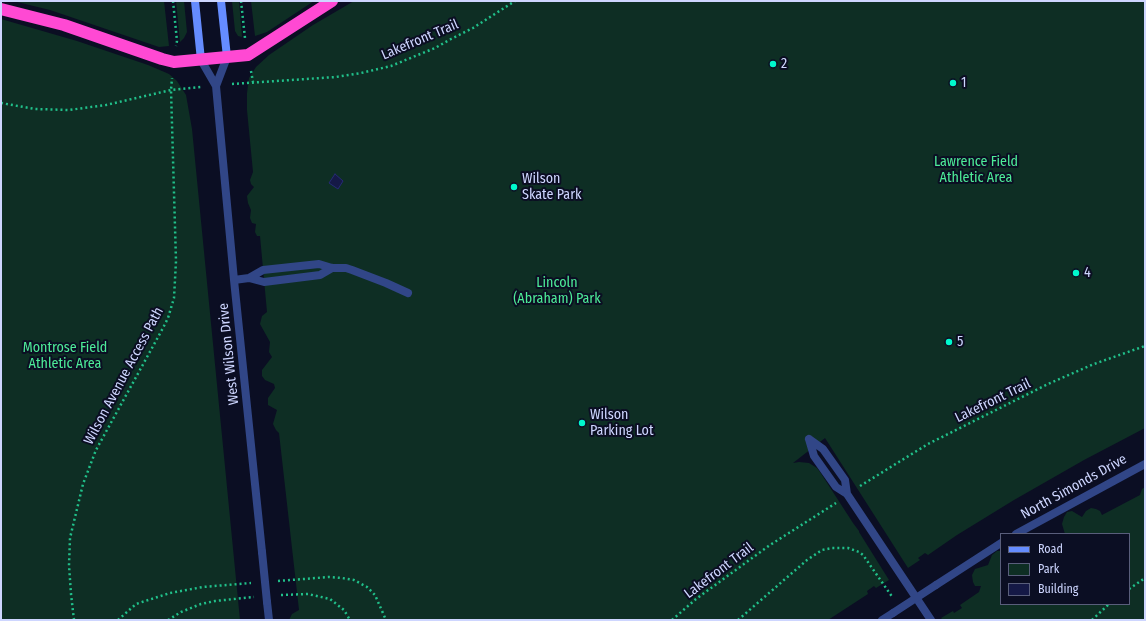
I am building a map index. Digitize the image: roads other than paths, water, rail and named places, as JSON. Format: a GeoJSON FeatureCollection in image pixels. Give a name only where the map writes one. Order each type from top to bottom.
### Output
{"type":"FeatureCollection","features":[{"type":"Feature","properties":{"kind":"highway"},"geometry":{"type":"LineString","coordinates":[[1,9],[64,25],[174,62],[248,55],[332,1]]}},
{"type":"Feature","properties":{"kind":"street","name":"West Wilson Drive"},"geometry":{"type":"LineString","coordinates":[[195,1],[201,60]]}},
{"type":"Feature","properties":{"kind":"street","name":"West Wilson Drive"},"geometry":{"type":"LineString","coordinates":[[221,1],[227,57]]}},
{"type":"Feature","properties":{"kind":"lane","name":"West Wilson Drive"},"geometry":{"type":"LineString","coordinates":[[216,86],[227,57]]}},
{"type":"Feature","properties":{"kind":"lane","name":"West Wilson Drive"},"geometry":{"type":"LineString","coordinates":[[201,60],[216,86],[234,280],[269,620]]}},
{"type":"Feature","properties":{"kind":"lane"},"geometry":{"type":"LineString","coordinates":[[234,280],[249,278],[263,270],[319,264],[332,268],[346,268],[386,282],[408,293]]}},
{"type":"Feature","properties":{"kind":"lane"},"geometry":{"type":"LineString","coordinates":[[249,278],[264,282],[320,275],[332,268]]}},
{"type":"Feature","properties":{"kind":"lane"},"geometry":{"type":"LineString","coordinates":[[848,494],[836,487],[814,456],[809,439],[823,449],[842,475],[845,480],[848,494],[930,620]]}},
{"type":"Feature","properties":{"kind":"lane","name":"North Simonds Drive"},"geometry":{"type":"LineString","coordinates":[[1018,533],[1145,464]]}},
{"type":"Feature","properties":{"kind":"lane"},"geometry":{"type":"LineString","coordinates":[[882,620],[1000,544]]}},
{"type":"Feature","properties":{"kind":"place","name":"2"},"geometry":{"type":"Point","coordinates":[773,64]}},
{"type":"Feature","properties":{"kind":"place","name":"1"},"geometry":{"type":"Point","coordinates":[953,83]}},
{"type":"Feature","properties":{"kind":"place","name":"Wilson Skate Park"},"geometry":{"type":"Point","coordinates":[514,187]}},
{"type":"Feature","properties":{"kind":"place","name":"4"},"geometry":{"type":"Point","coordinates":[1076,273]}},
{"type":"Feature","properties":{"kind":"place","name":"5"},"geometry":{"type":"Point","coordinates":[949,342]}},
{"type":"Feature","properties":{"kind":"place","name":"Wilson Parking Lot"},"geometry":{"type":"Point","coordinates":[582,423]}},
{"type":"Feature","properties":{"kind":"park label","name":"Lawrence Field Athletic Area"},"geometry":{"type":"Point","coordinates":[976,170]}},
{"type":"Feature","properties":{"kind":"park label","name":"Lincoln (Abraham) Park"},"geometry":{"type":"Point","coordinates":[557,292]}},
{"type":"Feature","properties":{"kind":"park label","name":"Montrose Field Athletic Area"},"geometry":{"type":"Point","coordinates":[65,356]}}]}
